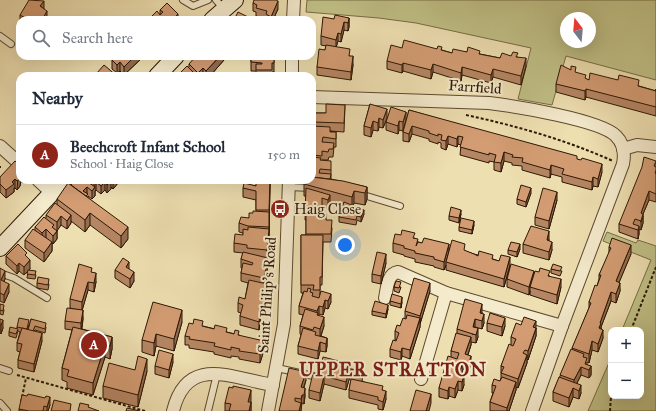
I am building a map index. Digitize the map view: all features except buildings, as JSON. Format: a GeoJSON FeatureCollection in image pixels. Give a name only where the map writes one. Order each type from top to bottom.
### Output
{"type":"FeatureCollection","features":[{"type":"Feature","properties":{"kind":"main road"},"geometry":{"type":"LineString","coordinates":[[161,72],[172,60]]}},
{"type":"Feature","properties":{"kind":"main road"},"geometry":{"type":"LineString","coordinates":[[0,248],[60,184]]}},
{"type":"Feature","properties":{"kind":"street"},"geometry":{"type":"LineString","coordinates":[[293,16],[294,0]]}},
{"type":"Feature","properties":{"kind":"street"},"geometry":{"type":"LineString","coordinates":[[292,60],[292,72]]}},
{"type":"Feature","properties":{"kind":"street","name":"Farrfield"},"geometry":{"type":"LineString","coordinates":[[316,97],[482,103],[535,110],[606,129],[616,136],[623,149]]}},
{"type":"Feature","properties":{"kind":"street"},"geometry":{"type":"LineString","coordinates":[[532,411],[562,326],[623,166],[623,149],[637,145],[656,147]]}},
{"type":"Feature","properties":{"kind":"street"},"geometry":{"type":"LineString","coordinates":[[0,146],[16,160]]}},
{"type":"Feature","properties":{"kind":"street"},"geometry":{"type":"LineString","coordinates":[[42,184],[52,193]]}},
{"type":"Feature","properties":{"kind":"street","name":"Saint Philip's Road"},"geometry":{"type":"LineString","coordinates":[[268,411],[284,324],[289,184]]}},
{"type":"Feature","properties":{"kind":"street"},"geometry":{"type":"LineString","coordinates":[[385,298],[390,278],[396,272],[446,292],[562,326]]}},
{"type":"Feature","properties":{"kind":"street"},"geometry":{"type":"LineString","coordinates":[[421,379],[446,292]]}},
{"type":"Feature","properties":{"kind":"street"},"geometry":{"type":"LineString","coordinates":[[173,411],[180,390],[186,383],[200,375],[217,374],[273,385]]}},
{"type":"Feature","properties":{"kind":"lane"},"geometry":{"type":"LineString","coordinates":[[182,0],[193,6],[208,0]]}},
{"type":"Feature","properties":{"kind":"lane"},"geometry":{"type":"LineString","coordinates":[[0,36],[11,44]]}},
{"type":"Feature","properties":{"kind":"lane"},"geometry":{"type":"LineString","coordinates":[[289,184],[319,188]]}},
{"type":"Feature","properties":{"kind":"lane"},"geometry":{"type":"LineString","coordinates":[[351,192],[400,206]]}},
{"type":"Feature","properties":{"kind":"lane"},"geometry":{"type":"LineString","coordinates":[[0,273],[14,278],[48,298]]}},
{"type":"Feature","properties":{"kind":"lane"},"geometry":{"type":"LineString","coordinates":[[0,368],[9,371]]}},
{"type":"Feature","properties":{"kind":"lane"},"geometry":{"type":"LineString","coordinates":[[277,368],[318,377]]}},
{"type":"Feature","properties":{"kind":"lane"},"geometry":{"type":"LineString","coordinates":[[208,411],[217,374]]}},
{"type":"Feature","properties":{"kind":"lane"},"geometry":{"type":"LineString","coordinates":[[0,403],[7,411]]}},
{"type":"Feature","properties":{"kind":"path"},"geometry":{"type":"LineString","coordinates":[[460,114],[541,133],[589,150],[623,166]]}},
{"type":"Feature","properties":{"kind":"path"},"geometry":{"type":"LineString","coordinates":[[632,327],[656,268]]}},
{"type":"Feature","properties":{"kind":"path"},"geometry":{"type":"LineString","coordinates":[[9,371],[26,378],[144,411]]}},
{"type":"Feature","properties":{"kind":"path"},"geometry":{"type":"LineString","coordinates":[[20,404],[26,378]]}},
{"type":"Feature","properties":{"kind":"path"},"geometry":{"type":"LineString","coordinates":[[610,411],[611,399]]}},
{"type":"Feature","properties":{"kind":"green space"},"geometry":{"type":"Polygon","coordinates":[[[307,0],[656,0],[656,80],[566,56],[552,105],[518,99],[531,48],[416,23],[379,18],[306,12],[307,0]]]}},
{"type":"Feature","properties":{"kind":"green space"},"geometry":{"type":"Polygon","coordinates":[[[607,232],[636,243],[638,240],[656,246],[656,411],[588,411],[608,365],[608,399],[644,399],[644,327],[623,327],[651,260],[603,241],[607,232]]]}},
{"type":"Feature","properties":{"kind":"place","name":"Haig Close"},"geometry":{"type":"Point","coordinates":[280,209]}},
{"type":"Feature","properties":{"kind":"place","name":"Beechcroft Infant School"},"geometry":{"type":"Point","coordinates":[94,345]}},
{"type":"Feature","properties":{"kind":"district","name":"UPPER STRATTON"},"geometry":{"type":"Point","coordinates":[393,369]}}]}
